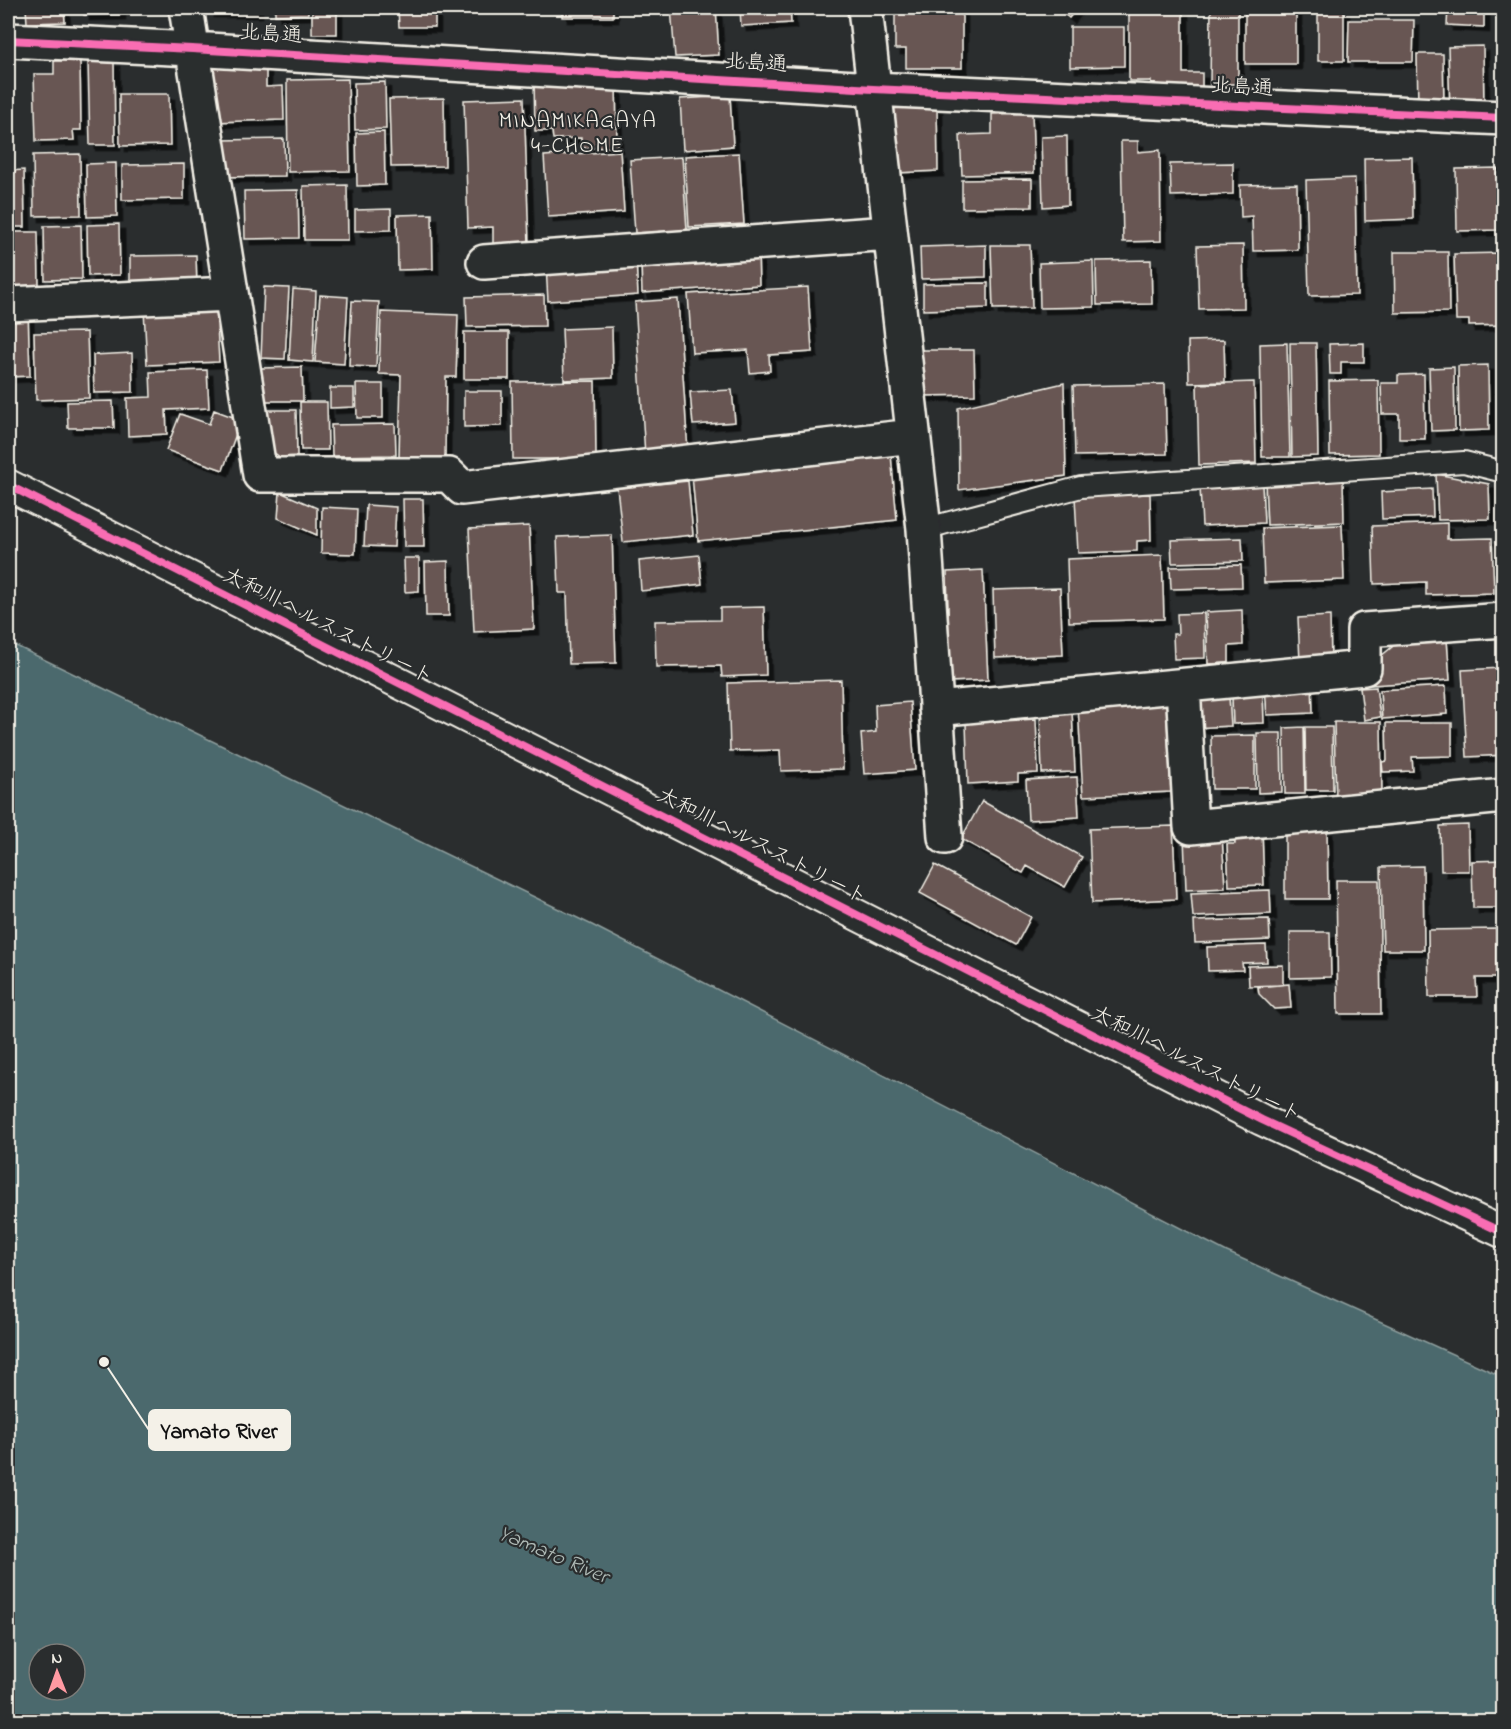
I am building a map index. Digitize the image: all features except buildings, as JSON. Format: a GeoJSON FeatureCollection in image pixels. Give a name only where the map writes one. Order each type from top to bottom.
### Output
{"type":"FeatureCollection","features":[{"type":"Feature","properties":{"kind":"street"},"geometry":{"type":"LineString","coordinates":[[186,8],[260,475],[449,475],[462,488],[913,436]]}},
{"type":"Feature","properties":{"kind":"street"},"geometry":{"type":"LineString","coordinates":[[865,8],[924,529],[945,837]]}},
{"type":"Feature","properties":{"kind":"street","name":"北島通"},"geometry":{"type":"LineString","coordinates":[[8,40],[873,89],[1503,118]]}},
{"type":"Feature","properties":{"kind":"street"},"geometry":{"type":"LineString","coordinates":[[484,262],[890,233]]}},
{"type":"Feature","properties":{"kind":"street"},"geometry":{"type":"LineString","coordinates":[[8,304],[231,294]]}},
{"type":"Feature","properties":{"kind":"street","name":"大和川ヘルスストリート"},"geometry":{"type":"LineString","coordinates":[[8,485],[1262,1120],[1503,1233]]}},
{"type":"Feature","properties":{"kind":"street"},"geometry":{"type":"LineString","coordinates":[[936,709],[1364,668],[1364,630],[1503,620]]}},
{"type":"Feature","properties":{"kind":"street"},"geometry":{"type":"LineString","coordinates":[[1183,686],[1191,827],[1503,795]]}},
{"type":"Feature","properties":{"kind":"lane"},"geometry":{"type":"LineString","coordinates":[[924,529],[1081,487],[1464,462],[1503,472]]}},
{"type":"Feature","properties":{"kind":"water"},"geometry":{"type":"Polygon","coordinates":[[[8,642],[592,925],[1227,1252],[1503,1377],[1503,1721],[8,1721],[8,642]]]}},
{"type":"Feature","properties":{"kind":"cycle path"},"geometry":{"type":"LineString","coordinates":[[8,40],[873,89],[1504,118]]}},
{"type":"Feature","properties":{"kind":"cycle path"},"geometry":{"type":"LineString","coordinates":[[8,485],[1262,1120],[1504,1233]]}},
{"type":"Feature","properties":{"kind":"place","name":"Yamato River"},"geometry":{"type":"Point","coordinates":[104,1362]}},
{"type":"Feature","properties":{"kind":"district","name":"MINAMIKAGAYA 4-CHOME"},"geometry":{"type":"Point","coordinates":[578,134]}}]}
